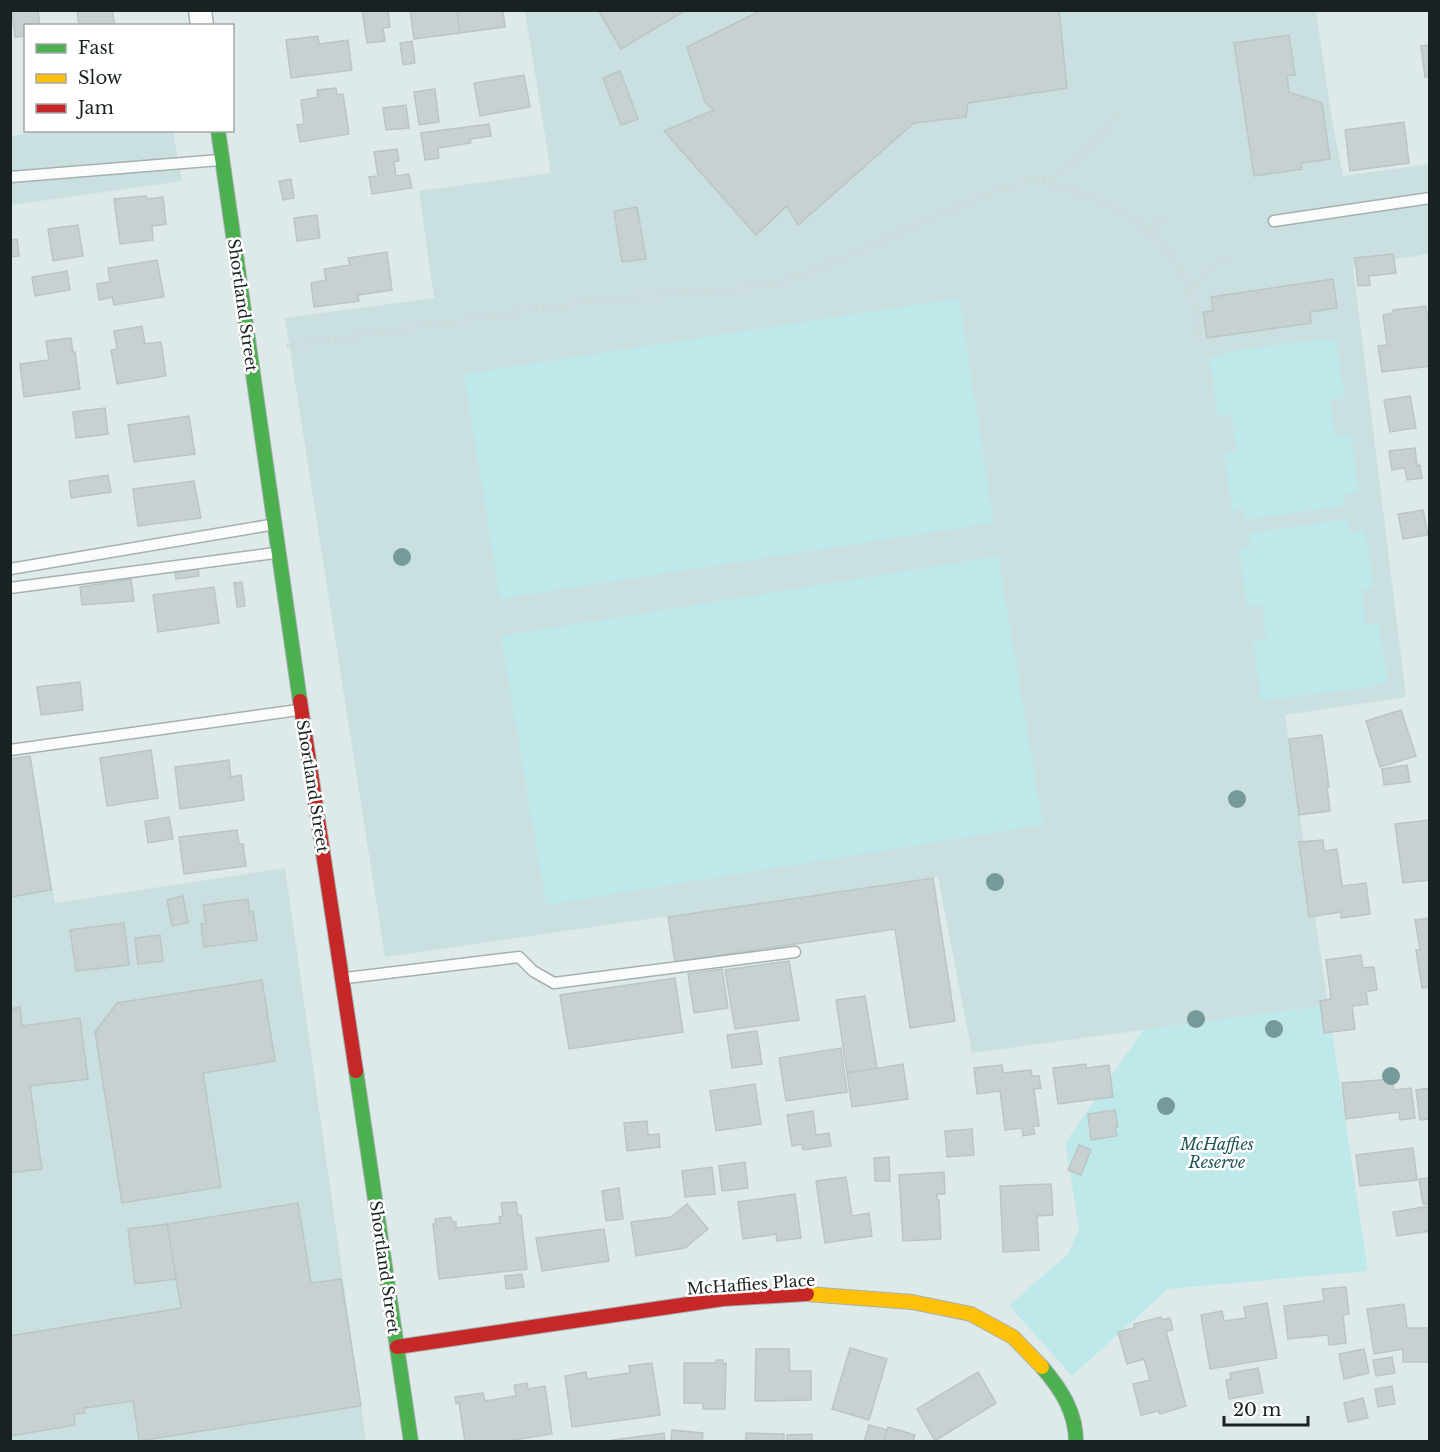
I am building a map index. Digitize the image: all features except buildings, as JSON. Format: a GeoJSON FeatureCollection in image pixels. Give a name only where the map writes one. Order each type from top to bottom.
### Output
{"type":"FeatureCollection","features":[{"type":"Feature","properties":{"kind":"street","name":"Shortland Street"},"geometry":{"type":"LineString","coordinates":[[218,132],[278,552],[411,1442]]}},
{"type":"Feature","properties":{"kind":"street","name":"McHaffies Place"},"geometry":{"type":"LineString","coordinates":[[397,1347],[723,1299],[815,1294],[912,1302],[971,1314],[1013,1337],[1061,1389],[1076,1427],[1076,1442]]}},
{"type":"Feature","properties":{"kind":"lane"},"geometry":{"type":"LineString","coordinates":[[10,177],[222,160]]}},
{"type":"Feature","properties":{"kind":"lane"},"geometry":{"type":"LineString","coordinates":[[1274,221],[1430,198]]}},
{"type":"Feature","properties":{"kind":"lane"},"geometry":{"type":"LineString","coordinates":[[10,569],[274,524]]}},
{"type":"Feature","properties":{"kind":"lane"},"geometry":{"type":"LineString","coordinates":[[10,588],[278,552]]}},
{"type":"Feature","properties":{"kind":"lane"},"geometry":{"type":"LineString","coordinates":[[10,750],[302,710]]}},
{"type":"Feature","properties":{"kind":"lane"},"geometry":{"type":"LineString","coordinates":[[342,978],[519,957],[533,971],[554,983],[795,952]]}},
{"type":"Feature","properties":{"kind":"path"},"geometry":{"type":"LineString","coordinates":[[287,346],[561,305],[767,286],[843,258],[1012,184],[1054,177],[1078,159],[1111,125],[1118,111]]}},
{"type":"Feature","properties":{"kind":"path"},"geometry":{"type":"LineString","coordinates":[[1037,180],[1108,204],[1129,216],[1149,232],[1178,269],[1190,293],[1200,341]]}},
{"type":"Feature","properties":{"kind":"path"},"geometry":{"type":"LineString","coordinates":[[1149,232],[1163,219]]}},
{"type":"Feature","properties":{"kind":"path"},"geometry":{"type":"LineString","coordinates":[[1190,293],[1208,269],[1230,255]]}},
{"type":"Feature","properties":{"kind":"shaded area"},"geometry":{"type":"Polygon","coordinates":[[[525,11],[1316,11],[1332,120],[1343,176],[1430,164],[1429,254],[1353,266],[1406,697],[1285,715],[1328,1005],[972,1053],[938,877],[385,957],[285,318],[434,298],[419,191],[551,173],[525,11]]]}},
{"type":"Feature","properties":{"kind":"shaded area"},"geometry":{"type":"Polygon","coordinates":[[[38,132],[173,132],[182,181],[11,205],[10,136],[38,132]]]}},
{"type":"Feature","properties":{"kind":"shaded area"},"geometry":{"type":"Polygon","coordinates":[[[31,757],[55,903],[285,868],[366,1441],[11,1441],[10,760],[31,757]]]}},
{"type":"Feature","properties":{"kind":"green space"},"geometry":{"type":"Polygon","coordinates":[[[959,298],[994,523],[500,599],[464,374],[959,298]]]}},
{"type":"Feature","properties":{"kind":"green space"},"geometry":{"type":"Polygon","coordinates":[[[1336,339],[1345,398],[1330,400],[1335,436],[1351,434],[1359,493],[1344,495],[1345,506],[1246,520],[1244,509],[1232,511],[1224,452],[1236,450],[1231,414],[1218,416],[1209,357],[1224,355],[1224,352],[1336,339]]]}},
{"type":"Feature","properties":{"kind":"green space"},"geometry":{"type":"Polygon","coordinates":[[[1348,519],[1350,532],[1365,530],[1374,588],[1361,591],[1366,625],[1379,624],[1388,683],[1374,685],[1374,687],[1261,701],[1253,642],[1266,639],[1262,605],[1247,607],[1239,548],[1251,546],[1249,533],[1348,519]]]}},
{"type":"Feature","properties":{"kind":"green space"},"geometry":{"type":"Polygon","coordinates":[[[998,556],[1043,825],[546,905],[501,636],[998,556]]]}},
{"type":"Feature","properties":{"kind":"green space","name":"McHaffies Reserve"},"geometry":{"type":"Polygon","coordinates":[[[1328,1005],[1368,1271],[1168,1289],[1072,1376],[1009,1305],[1068,1254],[1079,1228],[1065,1143],[1143,1030],[1328,1005]]]}},
{"type":"Feature","properties":{"kind":"traffic: fast"},"geometry":{"type":"LineString","coordinates":[[218,132],[300,701]]}},
{"type":"Feature","properties":{"kind":"traffic: fast"},"geometry":{"type":"LineString","coordinates":[[356,1071],[411,1442]]}},
{"type":"Feature","properties":{"kind":"traffic: fast"},"geometry":{"type":"LineString","coordinates":[[1042,1367],[1066,1402],[1073,1421],[1076,1442]]}},
{"type":"Feature","properties":{"kind":"traffic: slow"},"geometry":{"type":"LineString","coordinates":[[807,1294],[912,1302],[971,1314],[1013,1337],[1042,1367]]}},
{"type":"Feature","properties":{"kind":"traffic: jam"},"geometry":{"type":"LineString","coordinates":[[300,701],[356,1071]]}},
{"type":"Feature","properties":{"kind":"traffic: jam"},"geometry":{"type":"LineString","coordinates":[[397,1347],[723,1299],[807,1294]]}}]}
